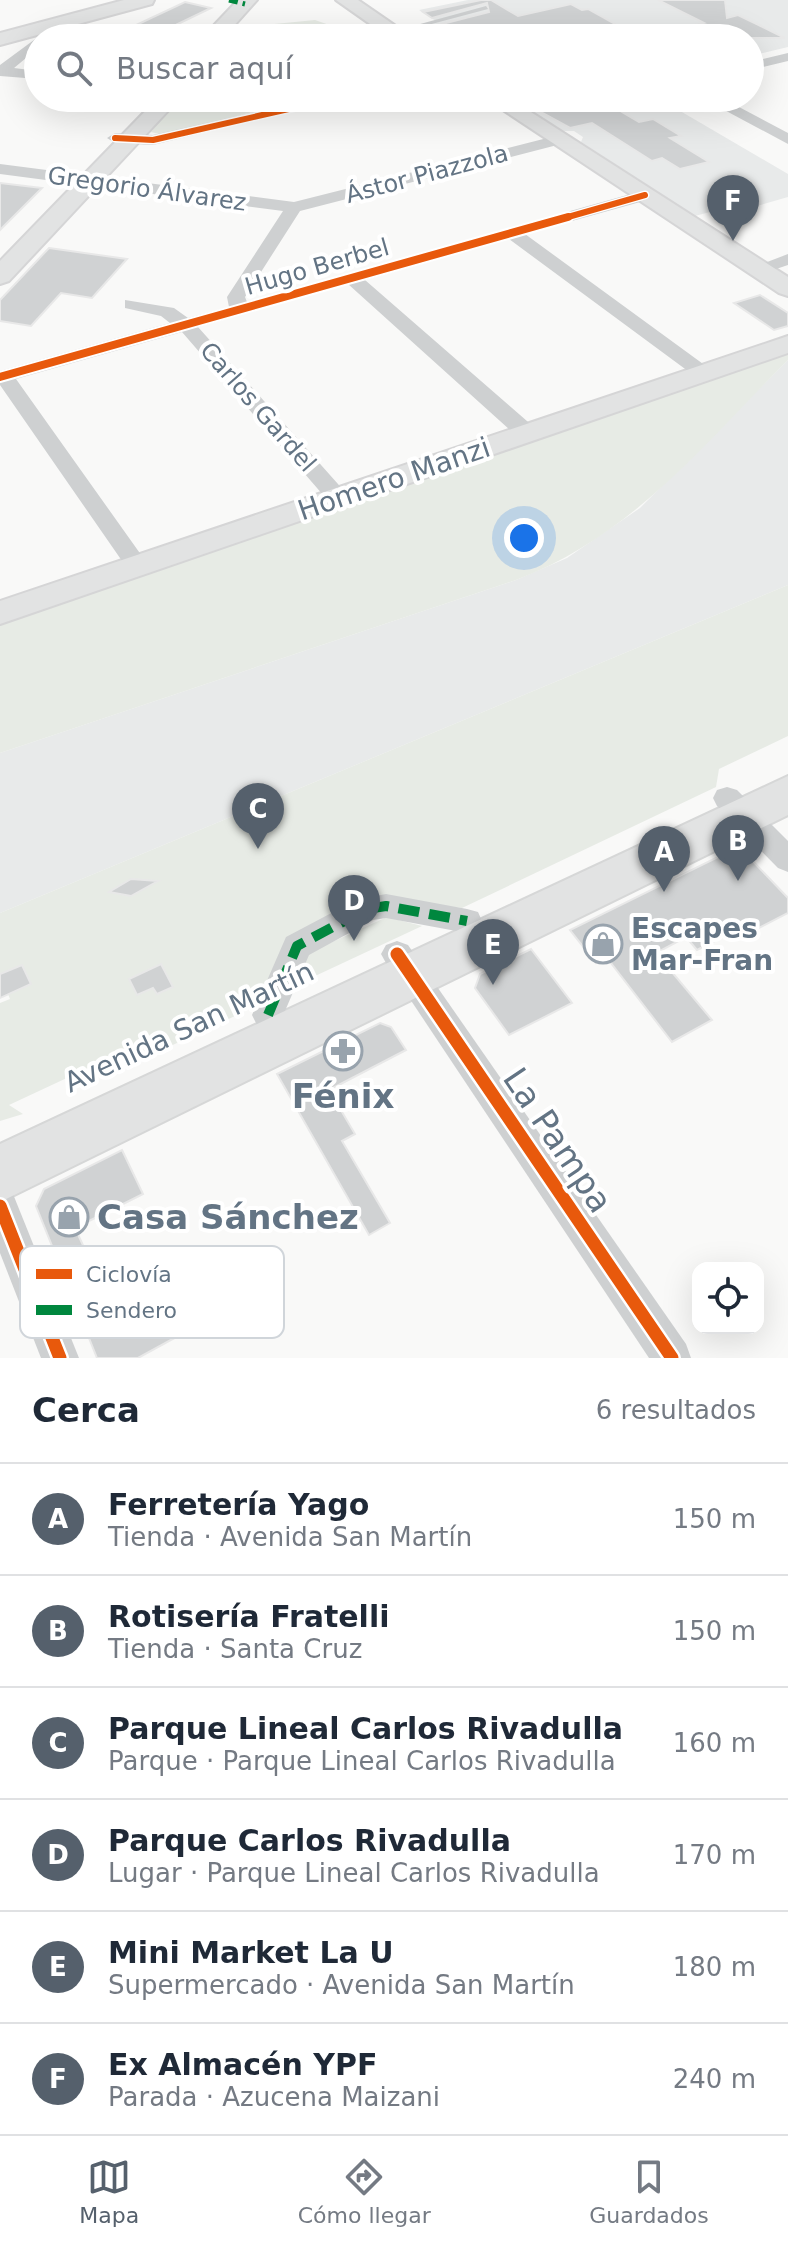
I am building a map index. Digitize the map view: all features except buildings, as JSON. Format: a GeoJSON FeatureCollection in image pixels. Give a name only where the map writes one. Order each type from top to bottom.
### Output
{"type":"FeatureCollection","features":[{"type":"Feature","properties":{"kind":"highway","name":"Avenida San Martín"},"geometry":{"type":"LineString","coordinates":[[0,1174],[404,965],[753,802],[788,769]]}},
{"type":"Feature","properties":{"kind":"highway","name":"Avenida San Martín"},"geometry":{"type":"LineString","coordinates":[[0,1143],[268,1015],[404,965],[467,921],[753,802]]}},
{"type":"Feature","properties":{"kind":"main road"},"geometry":{"type":"LineString","coordinates":[[75,24],[145,0]]}},
{"type":"Feature","properties":{"kind":"main road"},"geometry":{"type":"LineString","coordinates":[[345,0],[381,24]]}},
{"type":"Feature","properties":{"kind":"main road"},"geometry":{"type":"LineString","coordinates":[[225,24],[246,1]]}},
{"type":"Feature","properties":{"kind":"main road"},"geometry":{"type":"LineString","coordinates":[[234,24],[246,1]]}},
{"type":"Feature","properties":{"kind":"main road"},"geometry":{"type":"LineString","coordinates":[[0,39],[24,37]]}},
{"type":"Feature","properties":{"kind":"main road"},"geometry":{"type":"LineString","coordinates":[[123,139],[143,112]]}},
{"type":"Feature","properties":{"kind":"main road"},"geometry":{"type":"LineString","coordinates":[[0,257],[154,112]]}},
{"type":"Feature","properties":{"kind":"main road"},"geometry":{"type":"LineString","coordinates":[[516,112],[788,288]]}},
{"type":"Feature","properties":{"kind":"main road"},"geometry":{"type":"LineString","coordinates":[[0,276],[83,180]]}},
{"type":"Feature","properties":{"kind":"main road","name":"Homero Manzi"},"geometry":{"type":"LineString","coordinates":[[0,613],[788,344]]}},
{"type":"Feature","properties":{"kind":"street"},"geometry":{"type":"LineString","coordinates":[[1,72],[24,51]]}},
{"type":"Feature","properties":{"kind":"street"},"geometry":{"type":"LineString","coordinates":[[764,63],[788,57]]}},
{"type":"Feature","properties":{"kind":"street"},"geometry":{"type":"LineString","coordinates":[[1,72],[24,74]]}},
{"type":"Feature","properties":{"kind":"street"},"geometry":{"type":"LineString","coordinates":[[123,139],[157,139],[276,112]]}},
{"type":"Feature","properties":{"kind":"street"},"geometry":{"type":"LineString","coordinates":[[737,112],[788,139]]}},
{"type":"Feature","properties":{"kind":"street","name":"Ástor Piazzola"},"geometry":{"type":"LineString","coordinates":[[294,207],[559,140]]}},
{"type":"Feature","properties":{"kind":"street","name":"Gregorio Álvarez"},"geometry":{"type":"LineString","coordinates":[[0,169],[294,207]]}},
{"type":"Feature","properties":{"kind":"street","name":"Hugo Berbel"},"geometry":{"type":"LineString","coordinates":[[2,376],[645,195]]}},
{"type":"Feature","properties":{"kind":"street"},"geometry":{"type":"LineString","coordinates":[[239,310],[236,297],[294,207]]}},
{"type":"Feature","properties":{"kind":"street"},"geometry":{"type":"LineString","coordinates":[[504,235],[694,376]]}},
{"type":"Feature","properties":{"kind":"street"},"geometry":{"type":"LineString","coordinates":[[758,269],[788,259]]}},
{"type":"Feature","properties":{"kind":"street"},"geometry":{"type":"LineString","coordinates":[[352,278],[527,433]]}},
{"type":"Feature","properties":{"kind":"street","name":"Carlos Gardel"},"geometry":{"type":"LineString","coordinates":[[132,304],[167,312],[186,325],[338,498]]}},
{"type":"Feature","properties":{"kind":"street"},"geometry":{"type":"LineString","coordinates":[[2,376],[137,566]]}},
{"type":"Feature","properties":{"kind":"street"},"geometry":{"type":"LineString","coordinates":[[753,802],[788,860]]}},
{"type":"Feature","properties":{"kind":"street"},"geometry":{"type":"LineString","coordinates":[[268,1015],[297,946],[367,909],[386,906],[467,921]]}},
{"type":"Feature","properties":{"kind":"street","name":"La Pampa"},"geometry":{"type":"LineString","coordinates":[[404,965],[672,1358]]}},
{"type":"Feature","properties":{"kind":"street"},"geometry":{"type":"LineString","coordinates":[[0,1206],[20,1257]]}},
{"type":"Feature","properties":{"kind":"street"},"geometry":{"type":"LineString","coordinates":[[52,1338],[60,1358]]}},
{"type":"Feature","properties":{"kind":"lane"},"geometry":{"type":"LineString","coordinates":[[434,24],[486,8]]}},
{"type":"Feature","properties":{"kind":"shaded area"},"geometry":{"type":"Polygon","coordinates":[[[468,0],[788,0],[788,47],[764,53],[764,24],[422,24],[436,21],[419,10],[468,0]]]}},
{"type":"Feature","properties":{"kind":"shaded area"},"geometry":{"type":"Polygon","coordinates":[[[315,20],[326,24],[274,24],[315,20]]]}},
{"type":"Feature","properties":{"kind":"shaded area"},"geometry":{"type":"Polygon","coordinates":[[[166,112],[252,112],[163,135],[151,132],[166,112]]]}},
{"type":"Feature","properties":{"kind":"shaded area"},"geometry":{"type":"Polygon","coordinates":[[[534,112],[682,112],[788,174],[788,197],[736,212],[728,207],[695,216],[581,142],[583,137],[574,131],[563,131],[534,112]]]}},
{"type":"Feature","properties":{"kind":"shaded area"},"geometry":{"type":"Polygon","coordinates":[[[788,352],[788,360],[663,486],[595,539],[557,561],[516,580],[0,753],[0,622],[788,352]]]}},
{"type":"Feature","properties":{"kind":"shaded area"},"geometry":{"type":"Polygon","coordinates":[[[788,360],[788,585],[0,913],[0,753],[516,580],[567,558],[640,508],[788,360]]]}},
{"type":"Feature","properties":{"kind":"shaded area"},"geometry":{"type":"Polygon","coordinates":[[[788,585],[788,736],[719,769],[716,787],[462,908],[372,899],[250,1009],[119,1070],[99,1063],[9,1105],[23,1114],[0,1121],[0,1003],[10,999],[8,994],[31,983],[21,965],[0,975],[0,913],[788,585]],[[161,965],[129,979],[137,995],[153,988],[157,994],[173,987],[161,965]]]}},
{"type":"Feature","properties":{"kind":"shaded area"},"geometry":{"type":"Polygon","coordinates":[[[387,917],[422,926],[298,984],[308,953],[387,917]]]}},
{"type":"Feature","properties":{"kind":"marked path"},"geometry":{"type":"LineString","coordinates":[[229,0],[245,4]]}},
{"type":"Feature","properties":{"kind":"marked path"},"geometry":{"type":"LineString","coordinates":[[268,1015],[297,946],[367,909],[386,906],[467,921]]}},
{"type":"Feature","properties":{"kind":"cycle path"},"geometry":{"type":"LineString","coordinates":[[115,138],[153,140],[276,112]]}},
{"type":"Feature","properties":{"kind":"cycle path"},"geometry":{"type":"LineString","coordinates":[[0,377],[645,195]]}},
{"type":"Feature","properties":{"kind":"cycle path"},"geometry":{"type":"LineString","coordinates":[[397,954],[672,1358]]}},
{"type":"Feature","properties":{"kind":"cycle path"},"geometry":{"type":"LineString","coordinates":[[0,1206],[20,1257]]}},
{"type":"Feature","properties":{"kind":"cycle path"},"geometry":{"type":"LineString","coordinates":[[52,1338],[60,1358]]}},
{"type":"Feature","properties":{"kind":"place","name":"Ex Almacén YPF"},"geometry":{"type":"Point","coordinates":[733,241]}},
{"type":"Feature","properties":{"kind":"place","name":"Parque Lineal Carlos Rivadulla"},"geometry":{"type":"Point","coordinates":[258,849]}},
{"type":"Feature","properties":{"kind":"place","name":"Rotisería Fratelli"},"geometry":{"type":"Point","coordinates":[738,881]}},
{"type":"Feature","properties":{"kind":"place","name":"Ferretería Yago"},"geometry":{"type":"Point","coordinates":[664,892]}},
{"type":"Feature","properties":{"kind":"place","name":"Parque Carlos Rivadulla"},"geometry":{"type":"Point","coordinates":[354,941]}},
{"type":"Feature","properties":{"kind":"place","name":"Escapes Mar-Fran"},"geometry":{"type":"Point","coordinates":[603,944]}},
{"type":"Feature","properties":{"kind":"place","name":"Mini Market La U"},"geometry":{"type":"Point","coordinates":[493,985]}},
{"type":"Feature","properties":{"kind":"place","name":"Fénix"},"geometry":{"type":"Point","coordinates":[343,1051]}},
{"type":"Feature","properties":{"kind":"place","name":"Casa Sánchez"},"geometry":{"type":"Point","coordinates":[69,1217]}}]}
